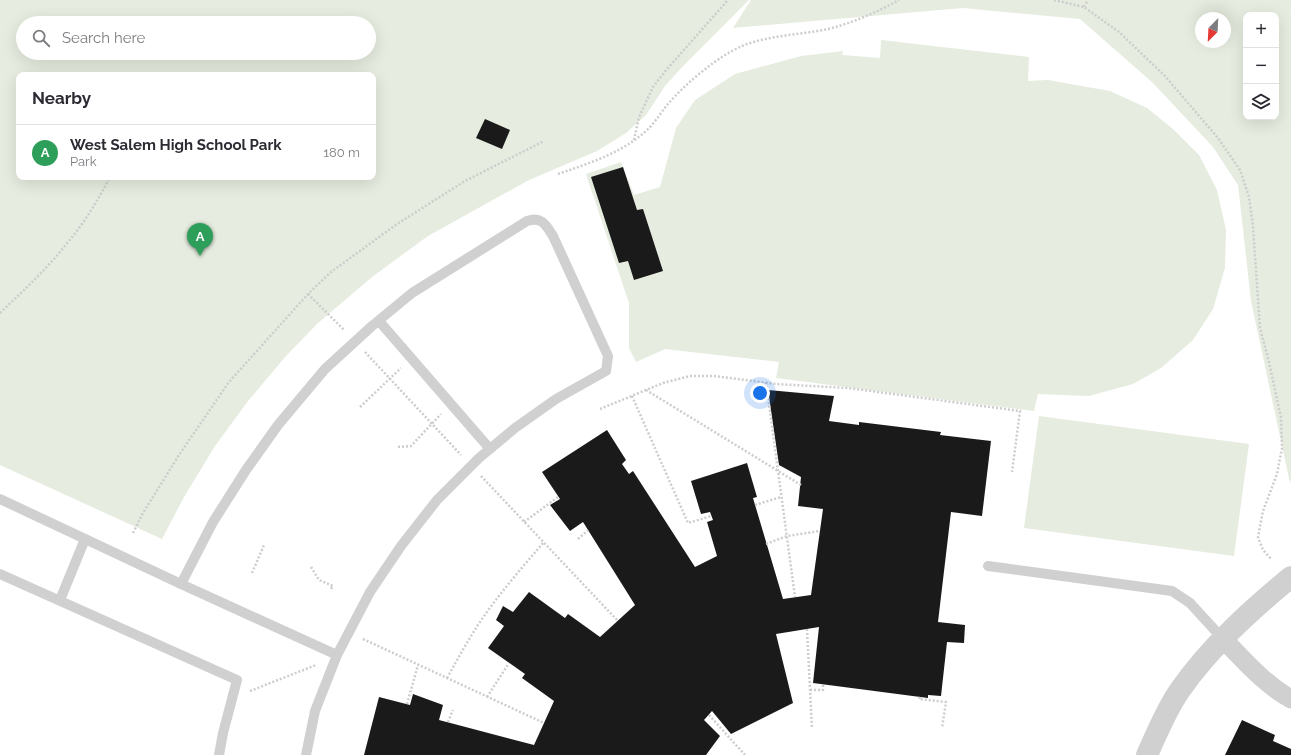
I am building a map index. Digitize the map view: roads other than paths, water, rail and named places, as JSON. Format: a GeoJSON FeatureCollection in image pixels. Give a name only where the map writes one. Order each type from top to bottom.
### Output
{"type":"FeatureCollection","features":[{"type":"Feature","properties":{"kind":"street"},"geometry":{"type":"LineString","coordinates":[[1147,755],[1166,713],[1180,690],[1205,658],[1273,591],[1291,577]]}},
{"type":"Feature","properties":{"kind":"street"},"geometry":{"type":"LineString","coordinates":[[1223,639],[1261,678],[1291,700]]}},
{"type":"Feature","properties":{"kind":"lane"},"geometry":{"type":"LineString","coordinates":[[181,584],[213,522],[246,470],[278,426],[325,369],[412,293],[527,221],[538,219],[546,225],[553,236],[608,356],[606,371],[556,399],[515,428],[479,458],[438,500],[401,546],[370,592],[337,655],[315,711],[306,755]]}},
{"type":"Feature","properties":{"kind":"lane"},"geometry":{"type":"LineString","coordinates":[[379,321],[490,449]]}},
{"type":"Feature","properties":{"kind":"lane"},"geometry":{"type":"LineString","coordinates":[[0,499],[337,655]]}},
{"type":"Feature","properties":{"kind":"lane"},"geometry":{"type":"LineString","coordinates":[[60,600],[85,539]]}},
{"type":"Feature","properties":{"kind":"lane"},"geometry":{"type":"LineString","coordinates":[[988,566],[1172,591],[1190,603],[1223,639]]}},
{"type":"Feature","properties":{"kind":"lane"},"geometry":{"type":"LineString","coordinates":[[0,574],[237,680],[223,733],[219,755]]}},
{"type":"Feature","properties":{"kind":"place","name":"West Salem High School Park"},"geometry":{"type":"Point","coordinates":[200,256]}}]}
